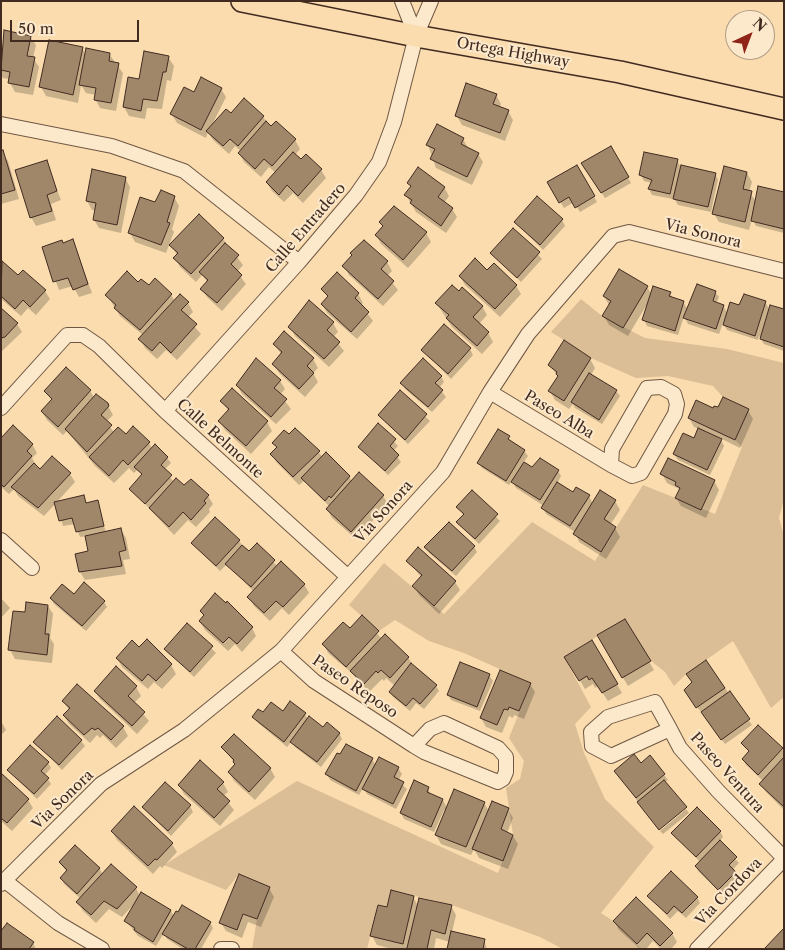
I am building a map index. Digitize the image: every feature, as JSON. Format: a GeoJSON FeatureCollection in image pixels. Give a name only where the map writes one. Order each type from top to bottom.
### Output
{"type":"FeatureCollection","features":[{"type":"Feature","properties":{"kind":"main road","name":"Ortega Highway"},"geometry":{"type":"LineString","coordinates":[[242,1],[416,36],[620,72],[784,109]]}},
{"type":"Feature","properties":{"kind":"street"},"geometry":{"type":"LineString","coordinates":[[402,1],[416,36]]}},
{"type":"Feature","properties":{"kind":"street","name":"Calle Entradero"},"geometry":{"type":"LineString","coordinates":[[165,411],[299,262],[356,195],[379,162],[394,122],[416,36],[431,1]]}},
{"type":"Feature","properties":{"kind":"street"},"geometry":{"type":"LineString","coordinates":[[1,124],[112,146],[184,171],[299,262]]}},
{"type":"Feature","properties":{"kind":"street","name":"Via Sonora"},"geometry":{"type":"LineString","coordinates":[[3,882],[101,784],[184,730],[281,651],[442,472],[490,392],[528,334],[613,236],[629,232],[784,271]]}},
{"type":"Feature","properties":{"kind":"street","name":"Calle Belmonte"},"geometry":{"type":"LineString","coordinates":[[1,408],[67,335],[83,336],[99,346],[165,411],[348,577]]}},
{"type":"Feature","properties":{"kind":"street","name":"Paseo Alba"},"geometry":{"type":"LineString","coordinates":[[490,392],[611,465],[632,476],[641,473],[675,414],[677,404],[674,394],[661,387],[647,388],[612,449],[611,465]]}},
{"type":"Feature","properties":{"kind":"street"},"geometry":{"type":"LineString","coordinates":[[1,540],[32,568]]}},
{"type":"Feature","properties":{"kind":"street","name":"Paseo Reposo"},"geometry":{"type":"LineString","coordinates":[[281,651],[314,681],[414,746],[498,782],[503,779],[506,772],[506,757],[498,748],[444,723],[430,729],[414,746]]}},
{"type":"Feature","properties":{"kind":"street","name":"Paseo Ventura"},"geometry":{"type":"LineString","coordinates":[[670,729],[611,756],[592,746],[591,732],[608,717],[655,702],[670,729],[680,748],[718,791],[784,859]]}},
{"type":"Feature","properties":{"kind":"street","name":"Via Cordova"},"geometry":{"type":"LineString","coordinates":[[697,949],[784,859]]}},
{"type":"Feature","properties":{"kind":"street"},"geometry":{"type":"LineString","coordinates":[[3,882],[58,923],[102,949]]}},
{"type":"Feature","properties":{"kind":"street"},"geometry":{"type":"LineString","coordinates":[[221,949],[232,949]]}},
{"type":"Feature","properties":{"kind":"shaded area"},"geometry":{"type":"Polygon","coordinates":[[[581,299],[602,316],[645,338],[727,349],[784,363],[784,499],[779,518],[784,536],[784,697],[771,708],[733,641],[686,674],[674,686],[665,672],[651,661],[625,619],[564,657],[591,707],[575,724],[584,753],[605,799],[654,847],[601,913],[613,921],[641,949],[563,949],[540,937],[452,905],[391,890],[387,907],[378,905],[367,949],[252,949],[257,919],[269,887],[239,874],[226,890],[164,865],[297,781],[498,873],[513,835],[506,788],[520,779],[524,761],[509,738],[531,683],[464,653],[429,641],[395,620],[379,631],[349,605],[384,563],[444,614],[532,522],[595,561],[643,485],[715,514],[742,447],[735,440],[749,409],[723,397],[713,386],[668,376],[636,378],[591,358],[551,332],[581,299]]]}},
{"type":"Feature","properties":{"kind":"building"},"geometry":{"type":"Polygon","coordinates":[[[4,30],[31,36],[27,56],[35,57],[29,87],[8,83],[10,72],[1,70],[4,30]]]}},
{"type":"Feature","properties":{"kind":"building"},"geometry":{"type":"Polygon","coordinates":[[[49,40],[83,47],[73,95],[39,87],[49,40]]]}},
{"type":"Feature","properties":{"kind":"building"},"geometry":{"type":"Polygon","coordinates":[[[86,48],[110,53],[109,61],[119,63],[111,103],[94,100],[96,88],[79,85],[86,48]]]}},
{"type":"Feature","properties":{"kind":"building"},"geometry":{"type":"Polygon","coordinates":[[[144,51],[169,56],[166,72],[163,72],[157,101],[143,99],[141,111],[123,107],[128,77],[139,79],[144,51]]]}},
{"type":"Feature","properties":{"kind":"building"},"geometry":{"type":"Polygon","coordinates":[[[201,77],[222,88],[201,130],[170,114],[184,87],[194,92],[201,77]]]}},
{"type":"Feature","properties":{"kind":"building"},"geometry":{"type":"Polygon","coordinates":[[[466,83],[497,94],[493,104],[509,110],[500,133],[455,116],[466,83]]]}},
{"type":"Feature","properties":{"kind":"building"},"geometry":{"type":"Polygon","coordinates":[[[244,98],[264,116],[238,146],[230,139],[223,146],[206,131],[226,109],[231,113],[244,98]]]}},
{"type":"Feature","properties":{"kind":"building"},"geometry":{"type":"Polygon","coordinates":[[[266,121],[271,126],[276,121],[296,139],[272,166],[264,159],[255,169],[238,153],[266,121]]]}},
{"type":"Feature","properties":{"kind":"building"},"geometry":{"type":"Polygon","coordinates":[[[437,124],[464,138],[461,144],[479,153],[467,177],[430,159],[435,149],[426,145],[437,124]]]}},
{"type":"Feature","properties":{"kind":"building"},"geometry":{"type":"Polygon","coordinates":[[[611,146],[629,177],[601,193],[581,163],[611,146]]]}},
{"type":"Feature","properties":{"kind":"building"},"geometry":{"type":"Polygon","coordinates":[[[3,150],[15,190],[1,194],[1,151],[3,150]]]}},
{"type":"Feature","properties":{"kind":"building"},"geometry":{"type":"Polygon","coordinates":[[[293,152],[301,159],[306,154],[322,169],[298,196],[287,185],[279,195],[266,182],[293,152]]]}},
{"type":"Feature","properties":{"kind":"building"},"geometry":{"type":"Polygon","coordinates":[[[644,152],[678,159],[670,194],[648,189],[652,180],[639,175],[644,152]]]}},
{"type":"Feature","properties":{"kind":"building"},"geometry":{"type":"Polygon","coordinates":[[[47,160],[57,191],[47,195],[52,211],[30,218],[15,170],[47,160]]]}},
{"type":"Feature","properties":{"kind":"building"},"geometry":{"type":"Polygon","coordinates":[[[577,165],[595,196],[575,208],[569,197],[559,203],[547,182],[577,165]]]}},
{"type":"Feature","properties":{"kind":"building"},"geometry":{"type":"Polygon","coordinates":[[[681,165],[716,173],[708,207],[673,199],[681,165]]]}},
{"type":"Feature","properties":{"kind":"building"},"geometry":{"type":"Polygon","coordinates":[[[724,166],[747,172],[743,189],[752,191],[745,222],[712,214],[724,166]]]}},
{"type":"Feature","properties":{"kind":"building"},"geometry":{"type":"Polygon","coordinates":[[[418,167],[445,187],[438,197],[453,208],[441,226],[410,203],[412,200],[404,195],[411,186],[407,183],[418,167]]]}},
{"type":"Feature","properties":{"kind":"building"},"geometry":{"type":"Polygon","coordinates":[[[92,169],[126,177],[117,225],[93,220],[96,203],[86,201],[92,169]]]}},
{"type":"Feature","properties":{"kind":"building"},"geometry":{"type":"Polygon","coordinates":[[[758,186],[784,192],[784,229],[751,221],[758,186]]]}},
{"type":"Feature","properties":{"kind":"building"},"geometry":{"type":"Polygon","coordinates":[[[161,190],[175,196],[167,222],[170,223],[161,245],[128,233],[140,197],[155,202],[161,190]]]}},
{"type":"Feature","properties":{"kind":"building"},"geometry":{"type":"Polygon","coordinates":[[[537,196],[563,219],[540,245],[514,222],[537,196]]]}},
{"type":"Feature","properties":{"kind":"building"},"geometry":{"type":"Polygon","coordinates":[[[394,206],[427,232],[403,260],[375,235],[383,226],[379,222],[394,206]]]}},
{"type":"Feature","properties":{"kind":"building"},"geometry":{"type":"Polygon","coordinates":[[[199,214],[224,238],[191,274],[173,258],[178,253],[169,245],[199,214]]]}},
{"type":"Feature","properties":{"kind":"building"},"geometry":{"type":"Polygon","coordinates":[[[513,228],[540,252],[517,278],[490,253],[513,228]]]}},
{"type":"Feature","properties":{"kind":"building"},"geometry":{"type":"Polygon","coordinates":[[[73,239],[88,284],[73,290],[68,278],[53,282],[42,247],[62,240],[63,243],[73,239]]]}},
{"type":"Feature","properties":{"kind":"building"},"geometry":{"type":"Polygon","coordinates":[[[364,240],[388,261],[381,269],[394,281],[378,299],[342,266],[352,255],[350,253],[364,240]]]}},
{"type":"Feature","properties":{"kind":"building"},"geometry":{"type":"Polygon","coordinates":[[[225,243],[239,255],[231,264],[242,275],[217,303],[200,289],[208,280],[199,272],[225,243]]]}},
{"type":"Feature","properties":{"kind":"building"},"geometry":{"type":"Polygon","coordinates":[[[475,258],[487,270],[494,263],[517,285],[495,309],[459,276],[475,258]]]}},
{"type":"Feature","properties":{"kind":"building"},"geometry":{"type":"Polygon","coordinates":[[[2,261],[18,275],[23,270],[46,290],[30,307],[23,300],[15,309],[1,296],[2,261]]]}},
{"type":"Feature","properties":{"kind":"building"},"geometry":{"type":"Polygon","coordinates":[[[619,269],[648,286],[623,328],[602,316],[611,301],[603,296],[619,269]]]}},
{"type":"Feature","properties":{"kind":"building"},"geometry":{"type":"Polygon","coordinates":[[[127,271],[138,282],[141,279],[149,285],[155,278],[172,294],[140,330],[114,308],[116,305],[105,295],[127,271]]]}},
{"type":"Feature","properties":{"kind":"building"},"geometry":{"type":"Polygon","coordinates":[[[337,272],[359,293],[355,298],[369,312],[351,332],[321,304],[328,296],[321,289],[337,272]]]}},
{"type":"Feature","properties":{"kind":"building"},"geometry":{"type":"Polygon","coordinates":[[[697,284],[716,291],[713,301],[724,305],[716,329],[683,318],[697,284]]]}},
{"type":"Feature","properties":{"kind":"building"},"geometry":{"type":"Polygon","coordinates":[[[452,285],[459,291],[462,287],[483,306],[473,317],[489,332],[477,346],[446,318],[449,315],[435,303],[452,285]]]}},
{"type":"Feature","properties":{"kind":"building"},"geometry":{"type":"Polygon","coordinates":[[[653,286],[671,292],[669,296],[684,301],[675,331],[642,320],[653,286]]]}},
{"type":"Feature","properties":{"kind":"building"},"geometry":{"type":"Polygon","coordinates":[[[180,294],[189,302],[181,310],[197,324],[171,353],[160,342],[152,351],[138,339],[180,294]]]}},
{"type":"Feature","properties":{"kind":"building"},"geometry":{"type":"Polygon","coordinates":[[[744,294],[766,301],[755,336],[723,325],[730,302],[739,305],[744,294]]]}},
{"type":"Feature","properties":{"kind":"building"},"geometry":{"type":"Polygon","coordinates":[[[309,300],[334,322],[327,330],[340,342],[324,359],[288,327],[309,300]]]}},
{"type":"Feature","properties":{"kind":"building"},"geometry":{"type":"Polygon","coordinates":[[[770,305],[784,309],[784,347],[760,339],[770,305]]]}},
{"type":"Feature","properties":{"kind":"building"},"geometry":{"type":"Polygon","coordinates":[[[1,308],[18,323],[5,337],[1,338],[1,308]]]}},
{"type":"Feature","properties":{"kind":"building"},"geometry":{"type":"Polygon","coordinates":[[[444,324],[471,348],[448,374],[421,350],[444,324]]]}},
{"type":"Feature","properties":{"kind":"building"},"geometry":{"type":"Polygon","coordinates":[[[284,331],[314,358],[307,366],[314,373],[299,389],[272,364],[282,352],[273,344],[284,331]]]}},
{"type":"Feature","properties":{"kind":"building"},"geometry":{"type":"Polygon","coordinates":[[[564,340],[591,358],[564,401],[548,391],[558,376],[557,372],[548,365],[564,340]]]}},
{"type":"Feature","properties":{"kind":"building"},"geometry":{"type":"Polygon","coordinates":[[[256,358],[281,380],[274,388],[287,399],[271,417],[236,385],[256,358]]]}},
{"type":"Feature","properties":{"kind":"building"},"geometry":{"type":"Polygon","coordinates":[[[423,358],[442,376],[435,383],[443,390],[428,407],[400,383],[423,358]]]}},
{"type":"Feature","properties":{"kind":"building"},"geometry":{"type":"Polygon","coordinates":[[[66,367],[91,390],[58,427],[41,411],[52,399],[44,391],[66,367]]]}},
{"type":"Feature","properties":{"kind":"building"},"geometry":{"type":"Polygon","coordinates":[[[589,373],[617,390],[599,420],[571,402],[589,373]]]}},
{"type":"Feature","properties":{"kind":"building"},"geometry":{"type":"Polygon","coordinates":[[[232,388],[268,421],[246,446],[218,421],[229,409],[220,401],[232,388]]]}},
{"type":"Feature","properties":{"kind":"building"},"geometry":{"type":"Polygon","coordinates":[[[400,390],[427,414],[405,440],[378,415],[400,390]]]}},
{"type":"Feature","properties":{"kind":"building"},"geometry":{"type":"Polygon","coordinates":[[[96,394],[108,403],[109,406],[101,415],[112,425],[87,452],[65,429],[96,394]]]}},
{"type":"Feature","properties":{"kind":"building"},"geometry":{"type":"Polygon","coordinates":[[[723,397],[749,409],[735,440],[688,418],[696,400],[713,408],[714,406],[718,407],[723,397]]]}},
{"type":"Feature","properties":{"kind":"building"},"geometry":{"type":"Polygon","coordinates":[[[378,423],[396,439],[390,446],[399,455],[385,471],[358,447],[378,423]]]}},
{"type":"Feature","properties":{"kind":"building"},"geometry":{"type":"Polygon","coordinates":[[[13,425],[33,444],[27,451],[32,456],[4,487],[1,484],[1,438],[13,425]]]}},
{"type":"Feature","properties":{"kind":"building"},"geometry":{"type":"Polygon","coordinates":[[[133,426],[150,442],[128,465],[123,460],[109,476],[89,457],[118,427],[126,434],[133,426]]]}},
{"type":"Feature","properties":{"kind":"building"},"geometry":{"type":"Polygon","coordinates":[[[295,428],[320,451],[293,477],[270,454],[277,447],[272,443],[284,430],[289,434],[295,428]]]}},
{"type":"Feature","properties":{"kind":"building"},"geometry":{"type":"Polygon","coordinates":[[[698,428],[722,439],[707,470],[673,454],[683,433],[694,438],[698,428]]]}},
{"type":"Feature","properties":{"kind":"building"},"geometry":{"type":"Polygon","coordinates":[[[498,429],[510,436],[508,439],[525,450],[506,481],[477,463],[498,429]]]}},
{"type":"Feature","properties":{"kind":"building"},"geometry":{"type":"Polygon","coordinates":[[[155,444],[168,457],[161,465],[172,475],[145,504],[129,489],[142,474],[134,467],[155,444]]]}},
{"type":"Feature","properties":{"kind":"building"},"geometry":{"type":"Polygon","coordinates":[[[326,452],[350,476],[331,498],[329,496],[325,501],[301,478],[326,452]]]}},
{"type":"Feature","properties":{"kind":"building"},"geometry":{"type":"Polygon","coordinates":[[[52,456],[71,473],[38,508],[11,487],[34,463],[40,469],[52,456]]]}},
{"type":"Feature","properties":{"kind":"building"},"geometry":{"type":"Polygon","coordinates":[[[540,458],[559,470],[540,500],[511,482],[524,462],[532,467],[540,458]]]}},
{"type":"Feature","properties":{"kind":"building"},"geometry":{"type":"Polygon","coordinates":[[[668,458],[715,480],[701,510],[675,498],[680,488],[675,485],[676,482],[660,474],[668,458]]]}},
{"type":"Feature","properties":{"kind":"building"},"geometry":{"type":"Polygon","coordinates":[[[359,472],[384,495],[351,532],[326,509],[359,472]]]}},
{"type":"Feature","properties":{"kind":"building"},"geometry":{"type":"Polygon","coordinates":[[[176,478],[184,485],[191,479],[209,495],[204,501],[206,503],[191,520],[183,512],[169,527],[149,508],[176,478]]]}},
{"type":"Feature","properties":{"kind":"building"},"geometry":{"type":"Polygon","coordinates":[[[557,482],[573,492],[576,487],[590,495],[570,526],[541,508],[557,482]]]}},
{"type":"Feature","properties":{"kind":"building"},"geometry":{"type":"Polygon","coordinates":[[[472,490],[498,514],[475,539],[456,522],[464,514],[456,507],[472,490]]]}},
{"type":"Feature","properties":{"kind":"building"},"geometry":{"type":"Polygon","coordinates":[[[600,490],[616,500],[604,519],[616,527],[601,552],[573,534],[600,490]]]}},
{"type":"Feature","properties":{"kind":"building"},"geometry":{"type":"Polygon","coordinates":[[[84,495],[86,503],[98,500],[104,526],[76,532],[72,518],[59,521],[54,502],[84,495]]]}},
{"type":"Feature","properties":{"kind":"building"},"geometry":{"type":"Polygon","coordinates":[[[215,517],[240,540],[216,566],[191,543],[215,517]]]}},
{"type":"Feature","properties":{"kind":"building"},"geometry":{"type":"Polygon","coordinates":[[[449,522],[475,546],[452,571],[424,547],[449,522]]]}},
{"type":"Feature","properties":{"kind":"building"},"geometry":{"type":"Polygon","coordinates":[[[121,528],[126,550],[119,552],[122,566],[79,572],[75,554],[88,551],[85,536],[121,528]]]}},
{"type":"Feature","properties":{"kind":"building"},"geometry":{"type":"Polygon","coordinates":[[[257,543],[275,560],[251,587],[225,564],[242,545],[249,551],[257,543]]]}},
{"type":"Feature","properties":{"kind":"building"},"geometry":{"type":"Polygon","coordinates":[[[418,547],[456,581],[434,606],[412,586],[422,575],[406,561],[418,547]]]}},
{"type":"Feature","properties":{"kind":"building"},"geometry":{"type":"Polygon","coordinates":[[[281,561],[305,584],[283,607],[276,601],[264,613],[247,597],[281,561]]]}},
{"type":"Feature","properties":{"kind":"building"},"geometry":{"type":"Polygon","coordinates":[[[84,582],[105,601],[82,626],[50,598],[62,584],[74,594],[84,582]]]}},
{"type":"Feature","properties":{"kind":"building"},"geometry":{"type":"Polygon","coordinates":[[[215,593],[226,603],[227,601],[253,627],[237,644],[229,637],[223,643],[199,621],[204,615],[200,611],[215,593]]]}},
{"type":"Feature","properties":{"kind":"building"},"geometry":{"type":"Polygon","coordinates":[[[26,602],[48,605],[45,634],[49,634],[47,655],[8,650],[13,611],[25,612],[26,602]]]}},
{"type":"Feature","properties":{"kind":"building"},"geometry":{"type":"Polygon","coordinates":[[[362,615],[379,631],[346,667],[322,644],[343,622],[350,628],[362,615]]]}},
{"type":"Feature","properties":{"kind":"building"},"geometry":{"type":"Polygon","coordinates":[[[625,619],[651,661],[622,678],[597,635],[625,619]]]}},
{"type":"Feature","properties":{"kind":"building"},"geometry":{"type":"Polygon","coordinates":[[[187,623],[213,646],[190,672],[164,649],[187,623]]]}},
{"type":"Feature","properties":{"kind":"building"},"geometry":{"type":"Polygon","coordinates":[[[385,634],[409,657],[390,678],[381,670],[378,673],[376,671],[364,684],[350,671],[385,634]]]}},
{"type":"Feature","properties":{"kind":"building"},"geometry":{"type":"Polygon","coordinates":[[[147,639],[172,664],[156,681],[148,674],[142,681],[116,658],[132,640],[139,647],[147,639]]]}},
{"type":"Feature","properties":{"kind":"building"},"geometry":{"type":"Polygon","coordinates":[[[592,640],[618,684],[602,693],[592,678],[589,680],[587,676],[579,681],[564,657],[592,640]]]}},
{"type":"Feature","properties":{"kind":"building"},"geometry":{"type":"Polygon","coordinates":[[[706,660],[725,688],[696,708],[684,690],[692,682],[686,674],[706,660]]]}},
{"type":"Feature","properties":{"kind":"building"},"geometry":{"type":"Polygon","coordinates":[[[460,662],[490,674],[477,707],[447,695],[460,662]]]}},
{"type":"Feature","properties":{"kind":"building"},"geometry":{"type":"Polygon","coordinates":[[[411,663],[437,685],[420,704],[413,698],[406,706],[389,692],[411,663]]]}},
{"type":"Feature","properties":{"kind":"building"},"geometry":{"type":"Polygon","coordinates":[[[116,666],[137,686],[128,696],[145,712],[132,726],[94,691],[116,666]]]}},
{"type":"Feature","properties":{"kind":"building"},"geometry":{"type":"Polygon","coordinates":[[[500,670],[531,683],[519,711],[509,707],[508,710],[504,709],[497,725],[480,718],[500,670]]]}},
{"type":"Feature","properties":{"kind":"building"},"geometry":{"type":"Polygon","coordinates":[[[77,684],[124,726],[111,740],[98,728],[95,730],[92,728],[84,735],[63,715],[70,708],[62,701],[77,684]]]}},
{"type":"Feature","properties":{"kind":"building"},"geometry":{"type":"Polygon","coordinates":[[[730,691],[750,719],[721,740],[701,712],[730,691]]]}},
{"type":"Feature","properties":{"kind":"building"},"geometry":{"type":"Polygon","coordinates":[[[290,701],[306,713],[284,742],[252,717],[258,709],[263,712],[271,702],[283,711],[290,701]]]}},
{"type":"Feature","properties":{"kind":"building"},"geometry":{"type":"Polygon","coordinates":[[[57,716],[82,740],[59,765],[33,742],[57,716]]]}},
{"type":"Feature","properties":{"kind":"building"},"geometry":{"type":"Polygon","coordinates":[[[309,716],[323,727],[327,722],[340,733],[317,762],[290,742],[309,716]]]}},
{"type":"Feature","properties":{"kind":"building"},"geometry":{"type":"Polygon","coordinates":[[[758,725],[783,748],[758,775],[742,759],[749,751],[741,743],[758,725]]]}},
{"type":"Feature","properties":{"kind":"building"},"geometry":{"type":"Polygon","coordinates":[[[234,734],[271,768],[249,792],[228,772],[235,764],[234,760],[221,747],[234,734]]]}},
{"type":"Feature","properties":{"kind":"building"},"geometry":{"type":"Polygon","coordinates":[[[346,744],[373,758],[356,791],[325,774],[337,753],[340,754],[346,744]]]}},
{"type":"Feature","properties":{"kind":"building"},"geometry":{"type":"Polygon","coordinates":[[[30,745],[49,762],[41,771],[49,778],[34,794],[7,770],[30,745]]]}},
{"type":"Feature","properties":{"kind":"building"},"geometry":{"type":"Polygon","coordinates":[[[634,754],[641,763],[650,755],[665,774],[636,798],[614,771],[634,754]]]}},
{"type":"Feature","properties":{"kind":"building"},"geometry":{"type":"Polygon","coordinates":[[[379,757],[399,767],[394,777],[404,782],[393,804],[362,789],[379,757]]]}},
{"type":"Feature","properties":{"kind":"building"},"geometry":{"type":"Polygon","coordinates":[[[784,757],[784,805],[783,806],[759,784],[784,757]]]}},
{"type":"Feature","properties":{"kind":"building"},"geometry":{"type":"Polygon","coordinates":[[[200,760],[224,782],[217,789],[230,801],[214,818],[178,785],[200,760]]]}},
{"type":"Feature","properties":{"kind":"building"},"geometry":{"type":"Polygon","coordinates":[[[1,773],[29,799],[7,823],[1,818],[1,773]]]}},
{"type":"Feature","properties":{"kind":"building"},"geometry":{"type":"Polygon","coordinates":[[[414,780],[429,787],[427,792],[443,799],[431,827],[400,813],[414,780]]]}},
{"type":"Feature","properties":{"kind":"building"},"geometry":{"type":"Polygon","coordinates":[[[664,780],[687,807],[659,830],[637,802],[664,780]]]}},
{"type":"Feature","properties":{"kind":"building"},"geometry":{"type":"Polygon","coordinates":[[[165,782],[191,805],[168,831],[142,807],[165,782]]]}},
{"type":"Feature","properties":{"kind":"building"},"geometry":{"type":"Polygon","coordinates":[[[454,789],[485,802],[466,847],[435,835],[454,789]]]}},
{"type":"Feature","properties":{"kind":"building"},"geometry":{"type":"Polygon","coordinates":[[[492,801],[509,808],[501,829],[513,835],[503,861],[472,849],[492,801]]]}},
{"type":"Feature","properties":{"kind":"building"},"geometry":{"type":"Polygon","coordinates":[[[134,806],[173,843],[157,860],[155,859],[148,866],[111,831],[134,806]]]}},
{"type":"Feature","properties":{"kind":"building"},"geometry":{"type":"Polygon","coordinates":[[[697,807],[721,831],[696,857],[671,833],[697,807]]]}},
{"type":"Feature","properties":{"kind":"building"},"geometry":{"type":"Polygon","coordinates":[[[720,840],[737,857],[729,865],[736,872],[718,890],[695,866],[720,840]]]}},
{"type":"Feature","properties":{"kind":"building"},"geometry":{"type":"Polygon","coordinates":[[[75,845],[100,868],[77,894],[60,878],[67,870],[59,862],[75,845]]]}},
{"type":"Feature","properties":{"kind":"building"},"geometry":{"type":"Polygon","coordinates":[[[111,864],[137,887],[117,909],[104,901],[91,915],[76,902],[111,864]]]}},
{"type":"Feature","properties":{"kind":"building"},"geometry":{"type":"Polygon","coordinates":[[[671,871],[698,897],[682,913],[674,906],[667,914],[647,896],[671,871]]]}},
{"type":"Feature","properties":{"kind":"building"},"geometry":{"type":"Polygon","coordinates":[[[239,874],[270,887],[257,919],[243,914],[237,930],[219,923],[239,874]]]}},
{"type":"Feature","properties":{"kind":"building"},"geometry":{"type":"Polygon","coordinates":[[[391,890],[414,896],[403,944],[370,936],[378,905],[387,907],[391,890]]]}},
{"type":"Feature","properties":{"kind":"building"},"geometry":{"type":"Polygon","coordinates":[[[141,892],[171,910],[153,942],[124,921],[141,892]]]}},
{"type":"Feature","properties":{"kind":"building"},"geometry":{"type":"Polygon","coordinates":[[[636,897],[673,933],[660,946],[647,933],[637,944],[613,921],[636,897]]]}},
{"type":"Feature","properties":{"kind":"building"},"geometry":{"type":"Polygon","coordinates":[[[419,898],[452,905],[445,934],[431,930],[427,949],[409,949],[407,948],[419,898]]]}},
{"type":"Feature","properties":{"kind":"building"},"geometry":{"type":"Polygon","coordinates":[[[182,905],[211,922],[195,949],[188,949],[162,934],[176,911],[178,912],[182,905]]]}},
{"type":"Feature","properties":{"kind":"building"},"geometry":{"type":"Polygon","coordinates":[[[7,923],[34,942],[29,949],[1,949],[1,931],[7,923]]]}},
{"type":"Feature","properties":{"kind":"building"},"geometry":{"type":"Polygon","coordinates":[[[784,928],[784,949],[764,949],[784,928]]]}},
{"type":"Feature","properties":{"kind":"building"},"geometry":{"type":"Polygon","coordinates":[[[451,931],[485,939],[483,949],[447,949],[451,931]]]}}]}
